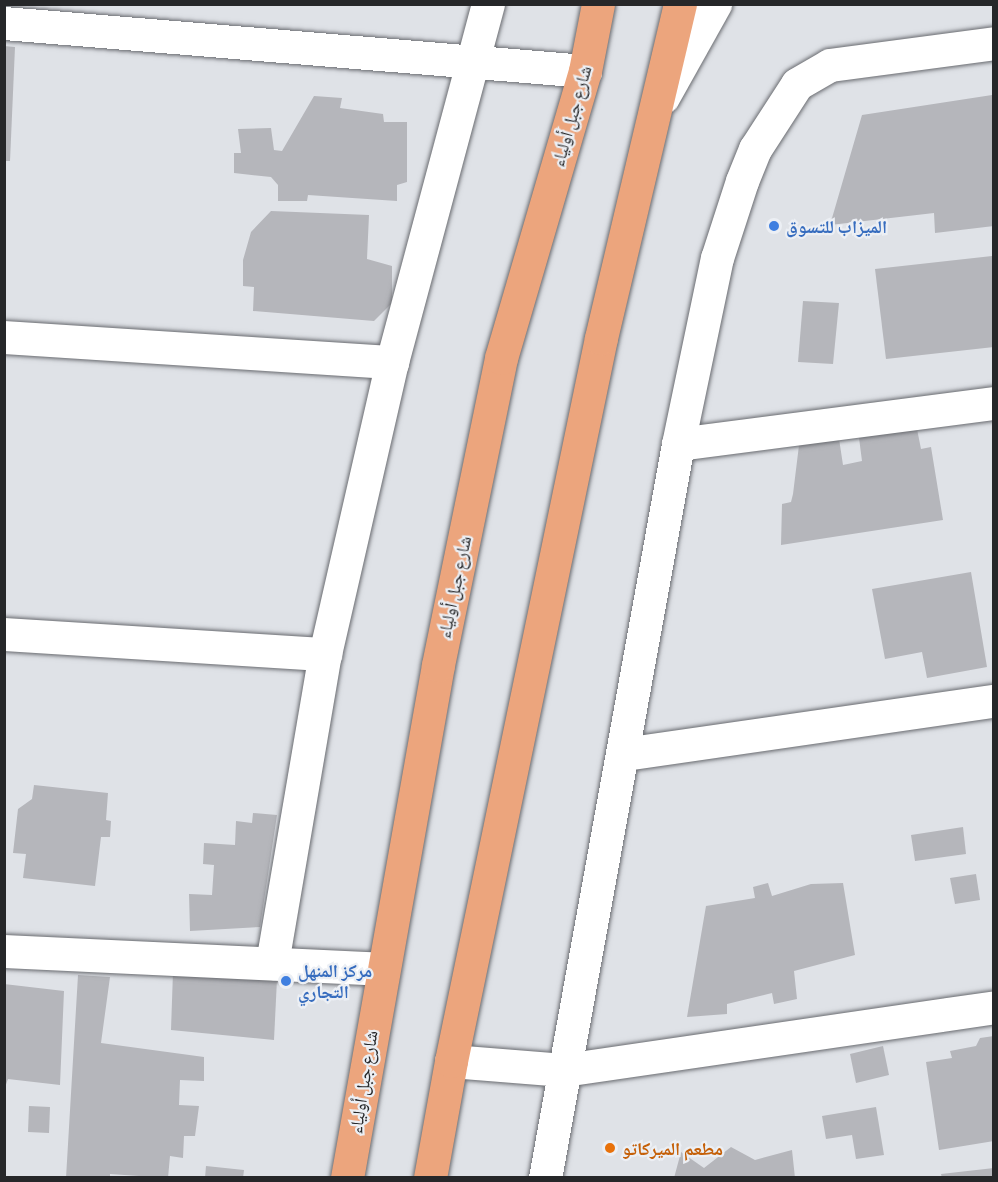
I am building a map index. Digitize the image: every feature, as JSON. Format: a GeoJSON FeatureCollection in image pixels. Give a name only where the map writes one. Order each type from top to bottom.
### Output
{"type":"FeatureCollection","features":[{"type":"Feature","properties":{"kind":"main road","name":"شارع جبل أولياء"},"geometry":{"type":"LineString","coordinates":[[347,1178],[381,969],[438,664],[501,358],[585,71],[598,4]]}},
{"type":"Feature","properties":{"kind":"main road"},"geometry":{"type":"LineString","coordinates":[[430,1178],[451,1061],[601,338],[680,4]]}},
{"type":"Feature","properties":{"kind":"street"},"geometry":{"type":"LineString","coordinates":[[272,963],[325,654],[392,362],[475,63],[488,4]]}},
{"type":"Feature","properties":{"kind":"street"},"geometry":{"type":"LineString","coordinates":[[657,106],[714,4]]}},
{"type":"Feature","properties":{"kind":"street"},"geometry":{"type":"LineString","coordinates":[[4,23],[585,71]]}},
{"type":"Feature","properties":{"kind":"street"},"geometry":{"type":"LineString","coordinates":[[545,1178],[624,754],[678,444],[717,258],[742,181],[756,149],[797,84],[830,65],[993,43]]}},
{"type":"Feature","properties":{"kind":"street"},"geometry":{"type":"LineString","coordinates":[[4,337],[392,362]]}},
{"type":"Feature","properties":{"kind":"street"},"geometry":{"type":"LineString","coordinates":[[678,444],[993,403]]}},
{"type":"Feature","properties":{"kind":"street"},"geometry":{"type":"LineString","coordinates":[[4,634],[325,654]]}},
{"type":"Feature","properties":{"kind":"street"},"geometry":{"type":"LineString","coordinates":[[624,754],[993,701]]}},
{"type":"Feature","properties":{"kind":"street"},"geometry":{"type":"LineString","coordinates":[[4,951],[381,969]]}},
{"type":"Feature","properties":{"kind":"street"},"geometry":{"type":"LineString","coordinates":[[451,1061],[564,1070],[993,1007]]}},
{"type":"Feature","properties":{"kind":"building"},"geometry":{"type":"Polygon","coordinates":[[[4,46],[15,47],[10,161],[4,161],[4,46]]]}},
{"type":"Feature","properties":{"kind":"building"},"geometry":{"type":"Polygon","coordinates":[[[992,95],[994,226],[935,233],[934,213],[830,225],[862,115],[992,95]]]}},
{"type":"Feature","properties":{"kind":"building"},"geometry":{"type":"Polygon","coordinates":[[[314,96],[342,98],[340,108],[383,114],[384,122],[407,122],[407,182],[397,185],[397,201],[308,195],[307,201],[278,201],[278,185],[271,177],[234,173],[234,153],[241,153],[238,129],[271,128],[274,150],[282,151],[314,96]]]}},
{"type":"Feature","properties":{"kind":"building"},"geometry":{"type":"Polygon","coordinates":[[[271,211],[369,215],[367,259],[392,266],[392,303],[374,321],[253,311],[254,287],[243,286],[243,260],[251,232],[271,211]]]}},
{"type":"Feature","properties":{"kind":"building"},"geometry":{"type":"Polygon","coordinates":[[[992,256],[994,347],[886,359],[875,269],[992,256]]]}},
{"type":"Feature","properties":{"kind":"building"},"geometry":{"type":"Polygon","coordinates":[[[803,301],[839,303],[833,364],[798,362],[803,301]]]}},
{"type":"Feature","properties":{"kind":"building"},"geometry":{"type":"Polygon","coordinates":[[[917,429],[921,449],[931,447],[943,520],[781,545],[782,504],[791,502],[800,437],[838,432],[843,465],[862,461],[859,438],[917,429]]]}},
{"type":"Feature","properties":{"kind":"building"},"geometry":{"type":"Polygon","coordinates":[[[971,572],[987,667],[927,678],[922,652],[885,659],[872,589],[971,572]]]}},
{"type":"Feature","properties":{"kind":"building"},"geometry":{"type":"Polygon","coordinates":[[[34,785],[108,793],[106,820],[111,821],[110,837],[101,837],[95,886],[23,878],[26,854],[13,853],[18,809],[32,799],[34,785]]]}},
{"type":"Feature","properties":{"kind":"building"},"geometry":{"type":"Polygon","coordinates":[[[253,813],[277,815],[260,927],[190,931],[189,894],[212,895],[214,865],[203,864],[204,843],[235,845],[236,821],[252,823],[253,813]]]}},
{"type":"Feature","properties":{"kind":"building"},"geometry":{"type":"Polygon","coordinates":[[[963,827],[966,854],[915,861],[911,835],[963,827]]]}},
{"type":"Feature","properties":{"kind":"building"},"geometry":{"type":"Polygon","coordinates":[[[976,874],[980,900],[955,904],[950,878],[976,874]]]}},
{"type":"Feature","properties":{"kind":"building"},"geometry":{"type":"Polygon","coordinates":[[[768,883],[772,896],[811,884],[843,883],[855,955],[794,971],[797,999],[774,1004],[772,993],[727,1004],[727,1014],[687,1017],[706,906],[755,898],[753,887],[768,883]]]}},
{"type":"Feature","properties":{"kind":"building"},"geometry":{"type":"Polygon","coordinates":[[[173,972],[277,979],[274,1040],[171,1030],[173,972]]]}},
{"type":"Feature","properties":{"kind":"building"},"geometry":{"type":"Polygon","coordinates":[[[78,975],[110,977],[101,1043],[204,1057],[204,1081],[180,1080],[179,1105],[199,1106],[195,1136],[184,1136],[183,1158],[170,1156],[168,1178],[110,1174],[110,1178],[66,1178],[78,975]]]}},
{"type":"Feature","properties":{"kind":"building"},"geometry":{"type":"Polygon","coordinates":[[[4,984],[64,991],[60,1085],[8,1079],[4,1090],[4,984]]]}},
{"type":"Feature","properties":{"kind":"building"},"geometry":{"type":"Polygon","coordinates":[[[994,1036],[994,1141],[939,1150],[926,1062],[952,1058],[950,1051],[976,1046],[980,1038],[994,1036]]]}},
{"type":"Feature","properties":{"kind":"building"},"geometry":{"type":"Polygon","coordinates":[[[883,1046],[889,1075],[856,1083],[850,1054],[883,1046]]]}},
{"type":"Feature","properties":{"kind":"building"},"geometry":{"type":"Polygon","coordinates":[[[29,1106],[50,1107],[49,1133],[28,1132],[29,1106]]]}},
{"type":"Feature","properties":{"kind":"building"},"geometry":{"type":"Polygon","coordinates":[[[876,1107],[884,1155],[856,1159],[852,1135],[826,1139],[822,1116],[876,1107]]]}},
{"type":"Feature","properties":{"kind":"building"},"geometry":{"type":"Polygon","coordinates":[[[731,1147],[755,1160],[792,1150],[795,1178],[674,1178],[681,1152],[704,1168],[731,1147]]]}},
{"type":"Feature","properties":{"kind":"building"},"geometry":{"type":"Polygon","coordinates":[[[206,1166],[244,1170],[243,1178],[205,1178],[206,1166]]]}},
{"type":"Feature","properties":{"kind":"building"},"geometry":{"type":"Polygon","coordinates":[[[994,1168],[994,1178],[942,1178],[941,1174],[994,1168]]]}},
{"type":"Feature","properties":{"kind":"place","name":"الميزاب للتسوق"},"geometry":{"type":"Point","coordinates":[774,226]}},
{"type":"Feature","properties":{"kind":"place","name":"مركز المنهل التجاري"},"geometry":{"type":"Point","coordinates":[286,981]}},
{"type":"Feature","properties":{"kind":"place","name":"مطعم الميركاتو"},"geometry":{"type":"Point","coordinates":[610,1148]}}]}
